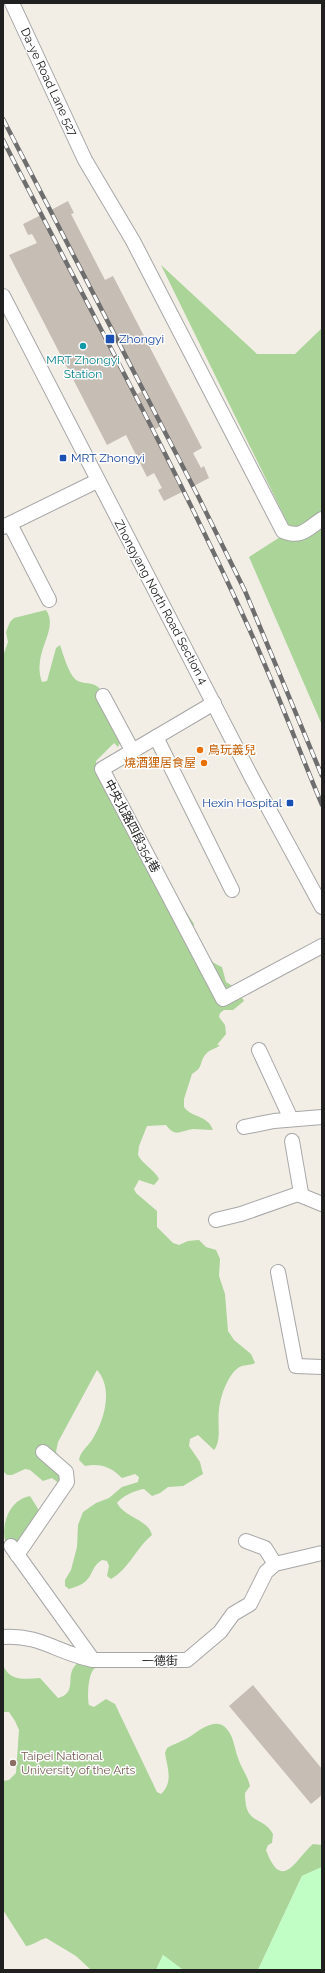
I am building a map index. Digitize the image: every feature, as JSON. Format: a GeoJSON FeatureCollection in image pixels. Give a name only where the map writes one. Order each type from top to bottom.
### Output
{"type":"FeatureCollection","features":[{"type":"Feature","properties":{"kind":"street","name":"Da-ye Road Lane 527"},"geometry":{"type":"LineString","coordinates":[[12,3],[85,160],[133,241],[283,531],[292,535],[302,533],[322,519]]}},
{"type":"Feature","properties":{"kind":"street","name":"Zhongyang North Road Section 4"},"geometry":{"type":"LineString","coordinates":[[3,296],[261,796],[322,906]]}},
{"type":"Feature","properties":{"kind":"street"},"geometry":{"type":"LineString","coordinates":[[49,600],[7,526],[98,482]]}},
{"type":"Feature","properties":{"kind":"street"},"geometry":{"type":"LineString","coordinates":[[103,696],[132,750]]}},
{"type":"Feature","properties":{"kind":"street","name":"中央北路四段354巷"},"geometry":{"type":"LineString","coordinates":[[214,703],[102,769],[223,999],[322,946]]}},
{"type":"Feature","properties":{"kind":"street"},"geometry":{"type":"LineString","coordinates":[[156,737],[232,890]]}},
{"type":"Feature","properties":{"kind":"street"},"geometry":{"type":"LineString","coordinates":[[259,1050],[291,1119]]}},
{"type":"Feature","properties":{"kind":"street"},"geometry":{"type":"LineString","coordinates":[[244,1126],[291,1119],[322,1117]]}},
{"type":"Feature","properties":{"kind":"street"},"geometry":{"type":"LineString","coordinates":[[292,1141],[300,1195],[322,1204]]}},
{"type":"Feature","properties":{"kind":"street"},"geometry":{"type":"LineString","coordinates":[[216,1220],[241,1214],[264,1204],[300,1193]]}},
{"type":"Feature","properties":{"kind":"street"},"geometry":{"type":"LineString","coordinates":[[278,1272],[296,1366],[322,1367]]}},
{"type":"Feature","properties":{"kind":"street"},"geometry":{"type":"LineString","coordinates":[[43,1452],[66,1472],[66,1482],[14,1550],[93,1660]]}},
{"type":"Feature","properties":{"kind":"street"},"geometry":{"type":"LineString","coordinates":[[246,1541],[265,1548],[275,1564],[322,1553]]}},
{"type":"Feature","properties":{"kind":"street","name":"一德街"},"geometry":{"type":"LineString","coordinates":[[3,1637],[15,1636],[43,1642],[82,1658],[93,1660],[187,1660],[220,1632],[233,1614],[250,1604],[266,1572],[275,1564]]}},
{"type":"Feature","properties":{"kind":"green space"},"geometry":{"type":"Polygon","coordinates":[[[161,265],[257,354],[295,354],[322,328],[322,725],[249,557],[291,530],[161,265]]]}},
{"type":"Feature","properties":{"kind":"green space"},"geometry":{"type":"Polygon","coordinates":[[[46,610],[50,625],[40,661],[42,682],[47,681],[56,648],[60,645],[72,676],[78,681],[96,685],[101,691],[114,731],[120,743],[118,747],[114,743],[96,761],[97,771],[103,786],[194,924],[193,929],[207,956],[222,967],[226,982],[236,988],[244,1001],[233,1010],[224,1010],[220,1013],[219,1017],[225,1025],[226,1034],[217,1045],[220,1045],[208,1052],[202,1060],[199,1069],[192,1074],[184,1099],[184,1107],[187,1111],[204,1119],[211,1125],[213,1130],[193,1129],[175,1133],[166,1125],[147,1126],[139,1146],[138,1155],[159,1179],[154,1185],[139,1180],[134,1189],[136,1193],[157,1211],[157,1227],[173,1243],[179,1245],[188,1241],[199,1240],[206,1247],[216,1250],[220,1259],[219,1276],[225,1294],[228,1331],[234,1340],[251,1354],[255,1363],[238,1368],[227,1382],[220,1405],[219,1436],[214,1450],[198,1435],[190,1439],[189,1446],[200,1462],[203,1474],[183,1486],[168,1487],[160,1493],[152,1496],[144,1489],[129,1494],[119,1500],[117,1503],[121,1508],[146,1525],[152,1535],[141,1546],[123,1570],[111,1579],[107,1576],[109,1566],[107,1561],[102,1560],[94,1567],[88,1579],[84,1583],[69,1589],[65,1586],[65,1580],[71,1570],[77,1547],[78,1525],[83,1512],[96,1503],[109,1498],[122,1487],[138,1482],[139,1477],[135,1474],[122,1478],[114,1471],[105,1467],[96,1465],[85,1466],[79,1460],[82,1452],[92,1440],[100,1424],[105,1405],[105,1386],[97,1370],[58,1442],[56,1452],[65,1464],[60,1484],[52,1478],[43,1481],[30,1470],[25,1469],[12,1475],[7,1475],[3,1471],[3,656],[8,642],[6,632],[10,622],[14,618],[46,610]]]}},
{"type":"Feature","properties":{"kind":"green space"},"geometry":{"type":"Polygon","coordinates":[[[30,1496],[40,1512],[22,1543],[6,1544],[4,1529],[8,1514],[23,1498],[30,1496]]]}},
{"type":"Feature","properties":{"kind":"green space"},"geometry":{"type":"Polygon","coordinates":[[[96,1653],[106,1653],[108,1657],[104,1663],[94,1669],[90,1676],[88,1686],[89,1705],[94,1707],[106,1699],[115,1704],[157,1792],[161,1794],[169,1779],[165,1753],[167,1748],[186,1739],[205,1727],[220,1724],[228,1730],[230,1734],[239,1762],[249,1782],[250,1786],[245,1793],[248,1811],[251,1816],[269,1828],[273,1834],[272,1843],[268,1845],[266,1850],[272,1863],[278,1869],[283,1871],[289,1869],[313,1844],[322,1845],[322,1867],[302,1876],[258,1970],[183,1970],[163,1955],[156,1970],[91,1970],[76,1956],[46,1938],[26,1946],[3,1910],[3,1781],[9,1780],[16,1773],[19,1730],[9,1712],[3,1712],[3,1665],[14,1677],[24,1679],[40,1678],[58,1698],[67,1693],[74,1667],[81,1661],[96,1653]]]}},
{"type":"Feature","properties":{"kind":"green space"},"geometry":{"type":"Polygon","coordinates":[[[322,1867],[322,1970],[258,1970],[302,1876],[322,1867]]]}},
{"type":"Feature","properties":{"kind":"green space"},"geometry":{"type":"Polygon","coordinates":[[[163,1955],[183,1970],[156,1970],[163,1955]]]}},
{"type":"Feature","properties":{"kind":"building","name":"MRT Zhongyi Station"},"geometry":{"type":"Polygon","coordinates":[[[68,201],[74,213],[71,214],[105,280],[113,276],[202,448],[193,453],[201,468],[204,466],[209,478],[192,487],[161,426],[153,430],[184,491],[164,501],[158,490],[162,488],[154,473],[147,477],[126,435],[107,445],[9,255],[37,243],[32,234],[28,235],[23,224],[43,214],[135,395],[143,391],[51,210],[68,201]]]}},
{"type":"Feature","properties":{"kind":"building"},"geometry":{"type":"Polygon","coordinates":[[[253,1685],[322,1769],[322,1795],[311,1804],[229,1706],[253,1685]]]}},
{"type":"Feature","properties":{"kind":"railway"},"geometry":{"type":"LineString","coordinates":[[3,119],[198,496],[245,591],[322,776]]}},
{"type":"Feature","properties":{"kind":"railway"},"geometry":{"type":"LineString","coordinates":[[3,140],[189,501],[267,669],[322,805]]}},
{"type":"Feature","properties":{"kind":"place","name":"Zhongyi"},"geometry":{"type":"Point","coordinates":[110,339]}},
{"type":"Feature","properties":{"kind":"place","name":"MRT Zhongyi Station"},"geometry":{"type":"Point","coordinates":[83,346]}},
{"type":"Feature","properties":{"kind":"place","name":"MRT Zhongyi"},"geometry":{"type":"Point","coordinates":[63,458]}},
{"type":"Feature","properties":{"kind":"place","name":"鳥玩義兒"},"geometry":{"type":"Point","coordinates":[200,750]}},
{"type":"Feature","properties":{"kind":"place","name":"燒酒狸居食屋"},"geometry":{"type":"Point","coordinates":[204,763]}},
{"type":"Feature","properties":{"kind":"place","name":"Hexin Hospital"},"geometry":{"type":"Point","coordinates":[290,803]}},
{"type":"Feature","properties":{"kind":"place","name":"Taipei National University of the Arts"},"geometry":{"type":"Point","coordinates":[13,1763]}}]}
